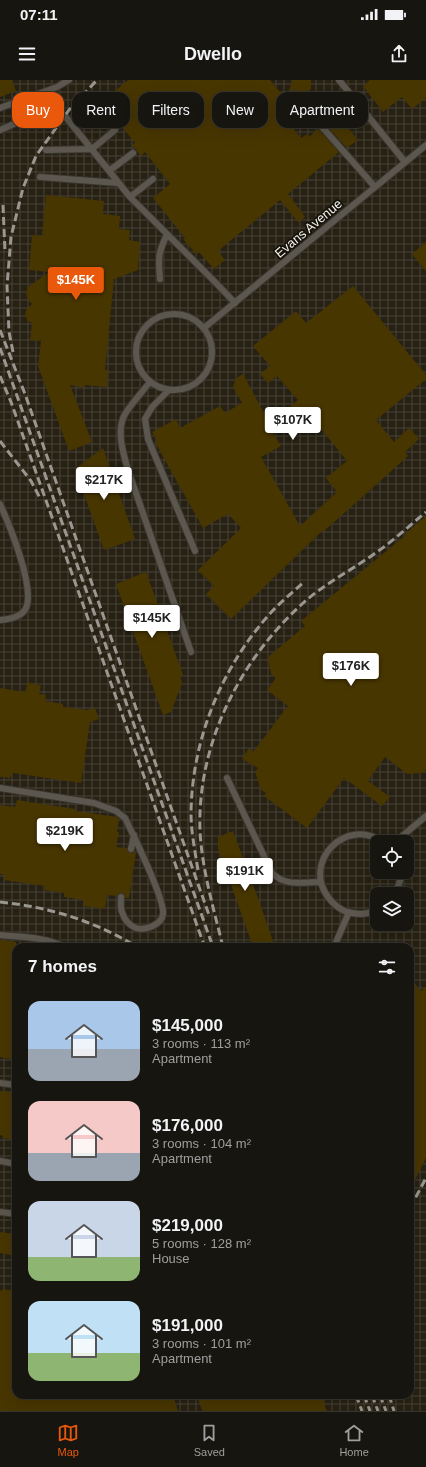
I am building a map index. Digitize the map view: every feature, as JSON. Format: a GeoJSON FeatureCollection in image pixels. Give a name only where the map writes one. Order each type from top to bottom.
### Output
{"type":"FeatureCollection","features":[{"type":"Feature","properties":{"kind":"lane"},"geometry":{"type":"LineString","coordinates":[[0,108],[58,87],[69,80]]}},
{"type":"Feature","properties":{"kind":"lane"},"geometry":{"type":"LineString","coordinates":[[339,80],[405,162]]}},
{"type":"Feature","properties":{"kind":"lane"},"geometry":{"type":"LineString","coordinates":[[0,130],[44,113],[60,113],[65,116],[130,197],[235,303]]}},
{"type":"Feature","properties":{"kind":"lane"},"geometry":{"type":"LineString","coordinates":[[323,128],[375,187]]}},
{"type":"Feature","properties":{"kind":"lane"},"geometry":{"type":"LineString","coordinates":[[46,150],[92,149],[116,130]]}},
{"type":"Feature","properties":{"kind":"lane","name":"Evans Avenue"},"geometry":{"type":"LineString","coordinates":[[204,328],[426,145]]}},
{"type":"Feature","properties":{"kind":"lane"},"geometry":{"type":"LineString","coordinates":[[109,171],[133,153]]}},
{"type":"Feature","properties":{"kind":"lane"},"geometry":{"type":"LineString","coordinates":[[40,177],[118,183]]}},
{"type":"Feature","properties":{"kind":"lane"},"geometry":{"type":"LineString","coordinates":[[130,197],[153,179]]}},
{"type":"Feature","properties":{"kind":"lane"},"geometry":{"type":"LineString","coordinates":[[160,279],[158,258],[167,234]]}},
{"type":"Feature","properties":{"kind":"lane"},"geometry":{"type":"LineString","coordinates":[[172,313],[184,315],[195,320],[204,328],[210,342],[212,352],[209,366],[204,375],[194,384],[182,389],[169,390],[150,382],[140,370],[136,356],[136,344],[140,333],[149,322],[158,316],[172,313]]}},
{"type":"Feature","properties":{"kind":"lane"},"geometry":{"type":"LineString","coordinates":[[150,382],[126,414],[121,433],[122,444],[128,470],[191,652]]}},
{"type":"Feature","properties":{"kind":"lane"},"geometry":{"type":"LineString","coordinates":[[169,390],[152,407],[144,419],[148,439],[195,551]]}},
{"type":"Feature","properties":{"kind":"lane"},"geometry":{"type":"LineString","coordinates":[[0,504],[21,557],[28,591],[28,603],[21,614],[14,618],[0,620]]}},
{"type":"Feature","properties":{"kind":"lane"},"geometry":{"type":"LineString","coordinates":[[227,778],[272,872],[278,879],[285,882],[321,882]]}},
{"type":"Feature","properties":{"kind":"lane"},"geometry":{"type":"LineString","coordinates":[[0,788],[82,800],[107,807],[116,811],[125,818],[134,835],[160,899],[163,915],[161,920],[156,924],[141,929],[132,926],[125,918],[121,910],[121,897]]}},
{"type":"Feature","properties":{"kind":"lane"},"geometry":{"type":"LineString","coordinates":[[403,835],[426,816]]}},
{"type":"Feature","properties":{"kind":"lane"},"geometry":{"type":"LineString","coordinates":[[370,836],[364,834],[348,836],[335,843],[326,853],[320,867],[321,882],[324,893],[332,903],[342,910],[356,915],[370,913]]}},
{"type":"Feature","properties":{"kind":"lane"},"geometry":{"type":"LineString","coordinates":[[130,849],[134,835]]}},
{"type":"Feature","properties":{"kind":"lane"},"geometry":{"type":"LineString","coordinates":[[336,943],[349,912]]}},
{"type":"Feature","properties":{"kind":"lane"},"geometry":{"type":"LineString","coordinates":[[0,935],[54,943]]}},
{"type":"Feature","properties":{"kind":"lane"},"geometry":{"type":"LineString","coordinates":[[0,1083],[12,1084]]}},
{"type":"Feature","properties":{"kind":"lane"},"geometry":{"type":"LineString","coordinates":[[0,1161],[12,1163]]}},
{"type":"Feature","properties":{"kind":"lane"},"geometry":{"type":"LineString","coordinates":[[0,1212],[12,1214]]}},
{"type":"Feature","properties":{"kind":"shaded area"},"geometry":{"type":"Polygon","coordinates":[[[0,80],[426,80],[426,1411],[0,1411],[0,80]]]}},
{"type":"Feature","properties":{"kind":"building"},"geometry":{"type":"Polygon","coordinates":[[[0,80],[12,80],[16,91],[0,97],[0,80]]]}},
{"type":"Feature","properties":{"kind":"building"},"geometry":{"type":"Polygon","coordinates":[[[128,80],[270,80],[280,92],[276,92],[276,128],[293,128],[301,138],[307,134],[309,137],[318,129],[339,152],[288,194],[305,217],[298,222],[280,200],[218,251],[225,260],[214,269],[199,252],[196,254],[183,239],[185,238],[153,198],[170,184],[145,152],[141,156],[132,145],[135,143],[123,128],[130,128],[130,92],[113,92],[128,80]]]}},
{"type":"Feature","properties":{"kind":"building"},"geometry":{"type":"Polygon","coordinates":[[[293,80],[311,80],[311,89],[308,92],[297,92],[292,90],[288,92],[293,80]]]}},
{"type":"Feature","properties":{"kind":"building"},"geometry":{"type":"Polygon","coordinates":[[[370,80],[426,80],[426,98],[412,109],[402,97],[383,112],[363,86],[370,80]]]}},
{"type":"Feature","properties":{"kind":"building"},"geometry":{"type":"Polygon","coordinates":[[[329,128],[348,128],[358,140],[346,147],[329,128]]]}},
{"type":"Feature","properties":{"kind":"building"},"geometry":{"type":"Polygon","coordinates":[[[46,195],[104,201],[103,214],[120,216],[119,229],[130,230],[129,240],[140,242],[138,270],[114,279],[105,370],[108,370],[107,387],[84,385],[84,388],[70,385],[92,442],[69,451],[38,366],[41,341],[30,340],[32,323],[28,321],[25,316],[26,310],[32,304],[27,298],[26,292],[28,287],[49,272],[29,270],[32,235],[42,236],[46,195]]]}},
{"type":"Feature","properties":{"kind":"building"},"geometry":{"type":"Polygon","coordinates":[[[426,242],[426,271],[412,254],[426,242]]]}},
{"type":"Feature","properties":{"kind":"building"},"geometry":{"type":"Polygon","coordinates":[[[353,286],[426,375],[426,379],[376,420],[394,442],[409,428],[419,439],[405,452],[408,456],[323,532],[322,531],[231,619],[206,594],[214,586],[198,570],[241,528],[228,514],[203,528],[155,442],[157,441],[152,432],[176,419],[180,428],[220,406],[225,413],[242,403],[233,387],[236,378],[243,374],[281,446],[261,457],[300,526],[337,492],[326,478],[347,461],[305,409],[290,422],[282,413],[298,400],[277,376],[268,383],[260,374],[270,366],[253,346],[296,311],[306,323],[353,286]]]}},
{"type":"Feature","properties":{"kind":"building"},"geometry":{"type":"Polygon","coordinates":[[[103,448],[135,539],[104,550],[75,469],[103,448]]]}},
{"type":"Feature","properties":{"kind":"building"},"geometry":{"type":"Polygon","coordinates":[[[426,516],[426,770],[422,773],[407,774],[385,757],[368,781],[390,797],[382,806],[344,778],[307,828],[264,796],[266,793],[261,790],[255,772],[258,768],[242,759],[249,748],[253,752],[288,706],[267,690],[276,678],[271,674],[268,657],[305,626],[301,621],[406,535],[405,534],[426,516]]]}},
{"type":"Feature","properties":{"kind":"building"},"geometry":{"type":"Polygon","coordinates":[[[146,572],[183,675],[180,676],[182,683],[171,712],[163,715],[116,584],[146,572]]]}},
{"type":"Feature","properties":{"kind":"building"},"geometry":{"type":"Polygon","coordinates":[[[28,682],[41,686],[39,694],[46,695],[45,701],[63,704],[63,707],[87,710],[95,708],[99,719],[90,722],[81,783],[13,773],[9,779],[6,777],[0,777],[0,688],[25,692],[28,682]]]}},
{"type":"Feature","properties":{"kind":"building"},"geometry":{"type":"Polygon","coordinates":[[[17,800],[117,817],[119,819],[117,832],[119,832],[116,847],[127,848],[130,853],[133,853],[135,850],[136,852],[129,898],[125,898],[125,895],[121,893],[117,896],[107,895],[105,909],[83,906],[84,900],[64,897],[64,893],[44,890],[45,886],[4,880],[5,875],[0,874],[0,805],[15,807],[17,800]]]}},
{"type":"Feature","properties":{"kind":"building"},"geometry":{"type":"Polygon","coordinates":[[[233,831],[274,943],[252,943],[218,848],[218,837],[233,831]]]}},
{"type":"Feature","properties":{"kind":"building"},"geometry":{"type":"Polygon","coordinates":[[[0,940],[16,943],[12,943],[12,1059],[0,1057],[0,940]]]}},
{"type":"Feature","properties":{"kind":"building"},"geometry":{"type":"Polygon","coordinates":[[[414,983],[421,991],[426,987],[426,1158],[414,1182],[414,983]]]}},
{"type":"Feature","properties":{"kind":"building"},"geometry":{"type":"Polygon","coordinates":[[[0,1091],[12,1092],[12,1139],[2,1138],[3,1136],[0,1135],[0,1091]]]}},
{"type":"Feature","properties":{"kind":"building"},"geometry":{"type":"Polygon","coordinates":[[[0,1232],[12,1234],[12,1255],[0,1253],[0,1232]]]}},
{"type":"Feature","properties":{"kind":"building"},"geometry":{"type":"Polygon","coordinates":[[[2,1289],[12,1290],[12,1399],[174,1399],[178,1411],[0,1411],[0,1290],[2,1291],[2,1289]]]}},
{"type":"Feature","properties":{"kind":"building"},"geometry":{"type":"Polygon","coordinates":[[[198,1399],[322,1399],[327,1411],[202,1411],[198,1399]]]}},
{"type":"Feature","properties":{"kind":"railway"},"geometry":{"type":"LineString","coordinates":[[13,352],[9,332],[7,286],[11,237],[23,188],[36,156],[69,110],[97,80]]}},
{"type":"Feature","properties":{"kind":"railway"},"geometry":{"type":"LineString","coordinates":[[3,205],[5,252]]}},
{"type":"Feature","properties":{"kind":"railway"},"geometry":{"type":"LineString","coordinates":[[0,330],[25,394],[209,915]]}},
{"type":"Feature","properties":{"kind":"railway"},"geometry":{"type":"LineString","coordinates":[[0,348],[212,943]]}},
{"type":"Feature","properties":{"kind":"railway"},"geometry":{"type":"LineString","coordinates":[[0,376],[11,402],[203,943]]}},
{"type":"Feature","properties":{"kind":"railway"},"geometry":{"type":"LineString","coordinates":[[0,441],[31,481],[41,500]]}},
{"type":"Feature","properties":{"kind":"railway"},"geometry":{"type":"LineString","coordinates":[[222,943],[203,860],[200,831],[201,799],[206,767],[214,736],[226,707],[241,678],[259,651],[279,627],[302,604],[328,584],[381,549],[426,512]]}},
{"type":"Feature","properties":{"kind":"railway"},"geometry":{"type":"LineString","coordinates":[[198,870],[191,820],[193,786],[203,734],[212,708],[235,660],[250,638],[271,612],[304,582]]}},
{"type":"Feature","properties":{"kind":"railway"},"geometry":{"type":"LineString","coordinates":[[0,902],[36,907],[71,917],[105,930],[130,943]]}},
{"type":"Feature","properties":{"kind":"railway"},"geometry":{"type":"LineString","coordinates":[[414,1200],[426,1178]]}},
{"type":"Feature","properties":{"kind":"railway"},"geometry":{"type":"LineString","coordinates":[[358,1399],[362,1411]]}},
{"type":"Feature","properties":{"kind":"railway"},"geometry":{"type":"LineString","coordinates":[[366,1399],[370,1411]]}},
{"type":"Feature","properties":{"kind":"railway"},"geometry":{"type":"LineString","coordinates":[[374,1399],[378,1411]]}},
{"type":"Feature","properties":{"kind":"railway"},"geometry":{"type":"LineString","coordinates":[[382,1399],[386,1411]]}},
{"type":"Feature","properties":{"kind":"railway"},"geometry":{"type":"LineString","coordinates":[[390,1399],[394,1411]]}}]}
